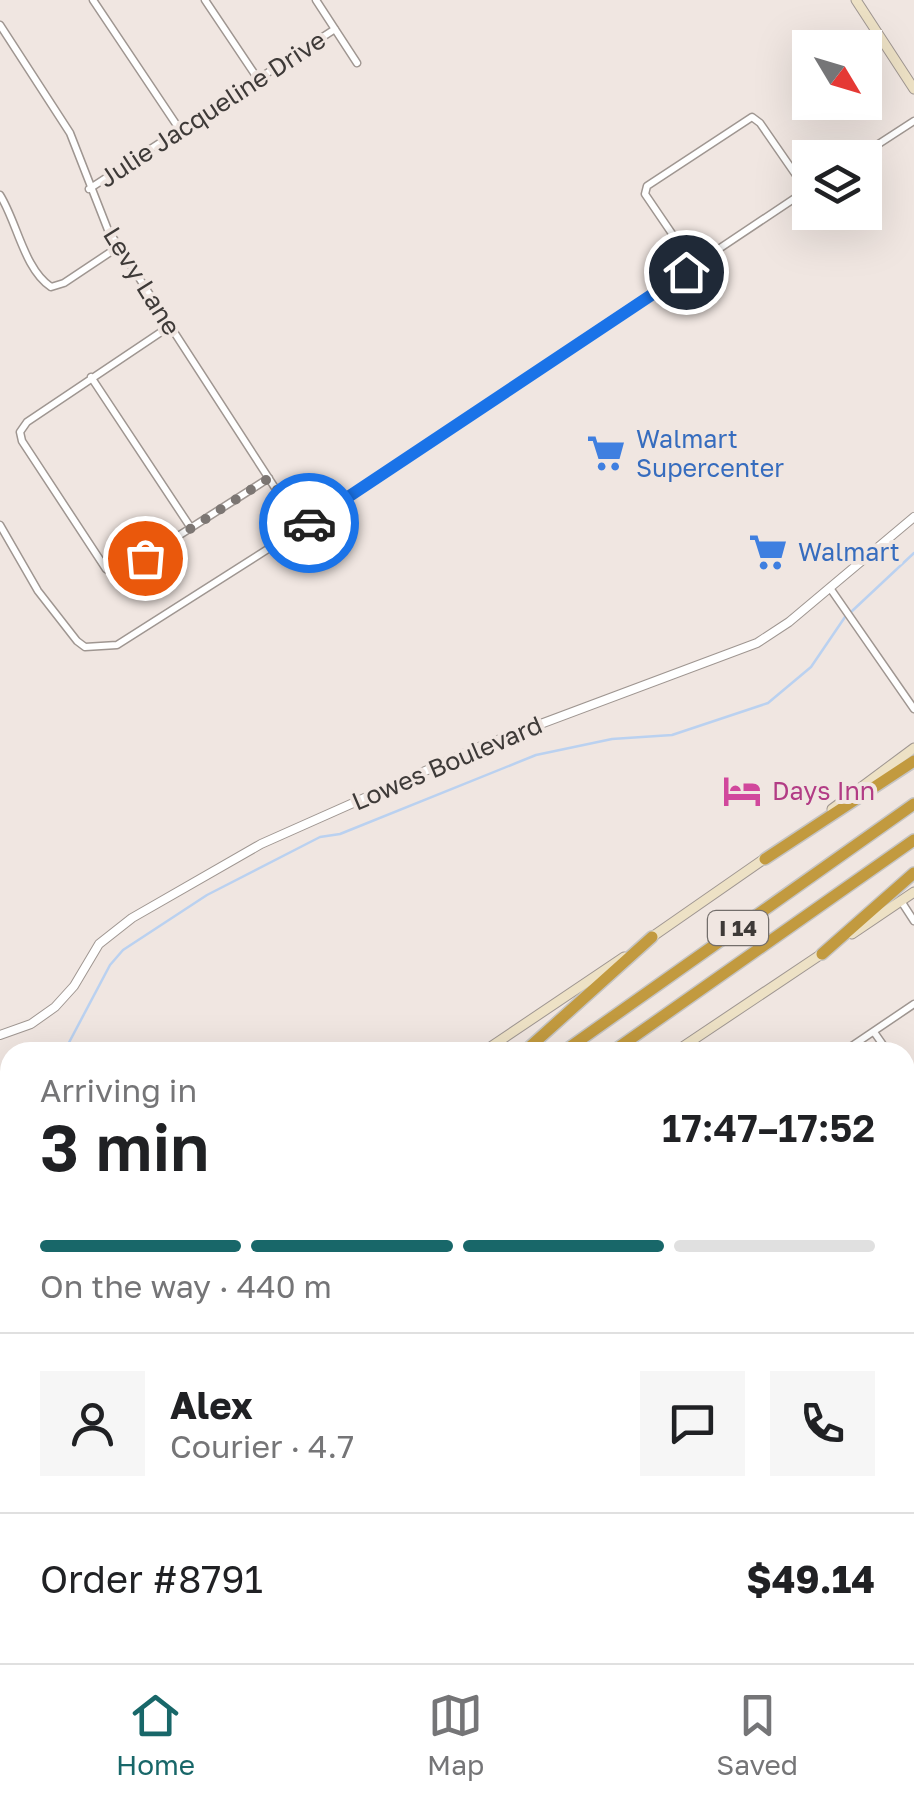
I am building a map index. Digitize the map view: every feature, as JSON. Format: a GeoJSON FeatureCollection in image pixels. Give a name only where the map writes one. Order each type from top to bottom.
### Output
{"type":"FeatureCollection","features":[{"type":"Feature","properties":{"kind":"highway"},"geometry":{"type":"LineString","coordinates":[[765,859],[914,761]]}},
{"type":"Feature","properties":{"kind":"highway","name":"I 14"},"geometry":{"type":"LineString","coordinates":[[577,1042],[914,804]]}},
{"type":"Feature","properties":{"kind":"highway","name":"I 14"},"geometry":{"type":"LineString","coordinates":[[626,1042],[914,840]]}},
{"type":"Feature","properties":{"kind":"highway"},"geometry":{"type":"LineString","coordinates":[[822,954],[914,873]]}},
{"type":"Feature","properties":{"kind":"highway"},"geometry":{"type":"LineString","coordinates":[[535,1042],[652,937]]}},
{"type":"Feature","properties":{"kind":"main road"},"geometry":{"type":"LineString","coordinates":[[856,0],[914,89]]}},
{"type":"Feature","properties":{"kind":"main road"},"geometry":{"type":"LineString","coordinates":[[498,1042],[765,859],[914,748]]}},
{"type":"Feature","properties":{"kind":"main road"},"geometry":{"type":"LineString","coordinates":[[690,1042],[914,892]]}},
{"type":"Feature","properties":{"kind":"street"},"geometry":{"type":"LineString","coordinates":[[93,0],[180,130]]}},
{"type":"Feature","properties":{"kind":"street"},"geometry":{"type":"LineString","coordinates":[[205,0],[258,79]]}},
{"type":"Feature","properties":{"kind":"street"},"geometry":{"type":"LineString","coordinates":[[316,0],[357,63]]}},
{"type":"Feature","properties":{"kind":"street","name":"Levy Lane"},"geometry":{"type":"LineString","coordinates":[[0,25],[70,133],[89,188],[118,246],[302,528]]}},
{"type":"Feature","properties":{"kind":"street","name":"Julie Jacqueline Drive"},"geometry":{"type":"LineString","coordinates":[[89,188],[335,29]]}},
{"type":"Feature","properties":{"kind":"street"},"geometry":{"type":"LineString","coordinates":[[694,266],[645,194],[647,186],[752,117],[760,122],[792,167]]}},
{"type":"Feature","properties":{"kind":"street"},"geometry":{"type":"LineString","coordinates":[[882,142],[914,121]]}},
{"type":"Feature","properties":{"kind":"street"},"geometry":{"type":"LineString","coordinates":[[0,195],[40,277],[51,288],[118,246]]}},
{"type":"Feature","properties":{"kind":"street"},"geometry":{"type":"LineString","coordinates":[[0,526],[38,591],[77,642],[85,646],[117,644],[302,528],[792,200]]}},
{"type":"Feature","properties":{"kind":"street"},"geometry":{"type":"LineString","coordinates":[[170,326],[27,422],[20,432],[96,553],[110,574],[117,575],[269,478]]}},
{"type":"Feature","properties":{"kind":"street"},"geometry":{"type":"LineString","coordinates":[[91,377],[191,528]]}},
{"type":"Feature","properties":{"kind":"street","name":"Lowes Boulevard"},"geometry":{"type":"LineString","coordinates":[[0,1036],[31,1024],[55,1008],[74,986],[91,954],[108,936],[158,900],[261,844],[478,746],[757,643],[781,629],[914,518]]}},
{"type":"Feature","properties":{"kind":"street"},"geometry":{"type":"LineString","coordinates":[[830,588],[914,709]]}},
{"type":"Feature","properties":{"kind":"street"},"geometry":{"type":"LineString","coordinates":[[900,901],[914,921]]}},
{"type":"Feature","properties":{"kind":"street"},"geometry":{"type":"LineString","coordinates":[[859,1042],[914,1004]]}},
{"type":"Feature","properties":{"kind":"street"},"geometry":{"type":"LineString","coordinates":[[874,1032],[881,1042]]}},
{"type":"Feature","properties":{"kind":"waterway"},"geometry":{"type":"LineString","coordinates":[[851,612],[914,553]]}},
{"type":"Feature","properties":{"kind":"waterway"},"geometry":{"type":"LineString","coordinates":[[69,1042],[110,965],[123,950],[207,895],[320,837],[340,834],[536,755],[612,739],[672,735],[768,703],[811,667],[845,617]]}},
{"type":"Feature","properties":{"kind":"way so far"},"geometry":{"type":"LineString","coordinates":[[145,558],[269,478],[302,528],[309,523]]}},
{"type":"Feature","properties":{"kind":"place","name":"Walmart Supercenter"},"geometry":{"type":"Point","coordinates":[606,453]}},
{"type":"Feature","properties":{"kind":"place","name":"Walmart"},"geometry":{"type":"Point","coordinates":[768,552]}},
{"type":"Feature","properties":{"kind":"place","name":"Days Inn"},"geometry":{"type":"Point","coordinates":[742,791]}},
{"type":"Feature","properties":{"kind":"route"},"geometry":{"type":"LineString","coordinates":[[309,523],[686,272]]}}]}
